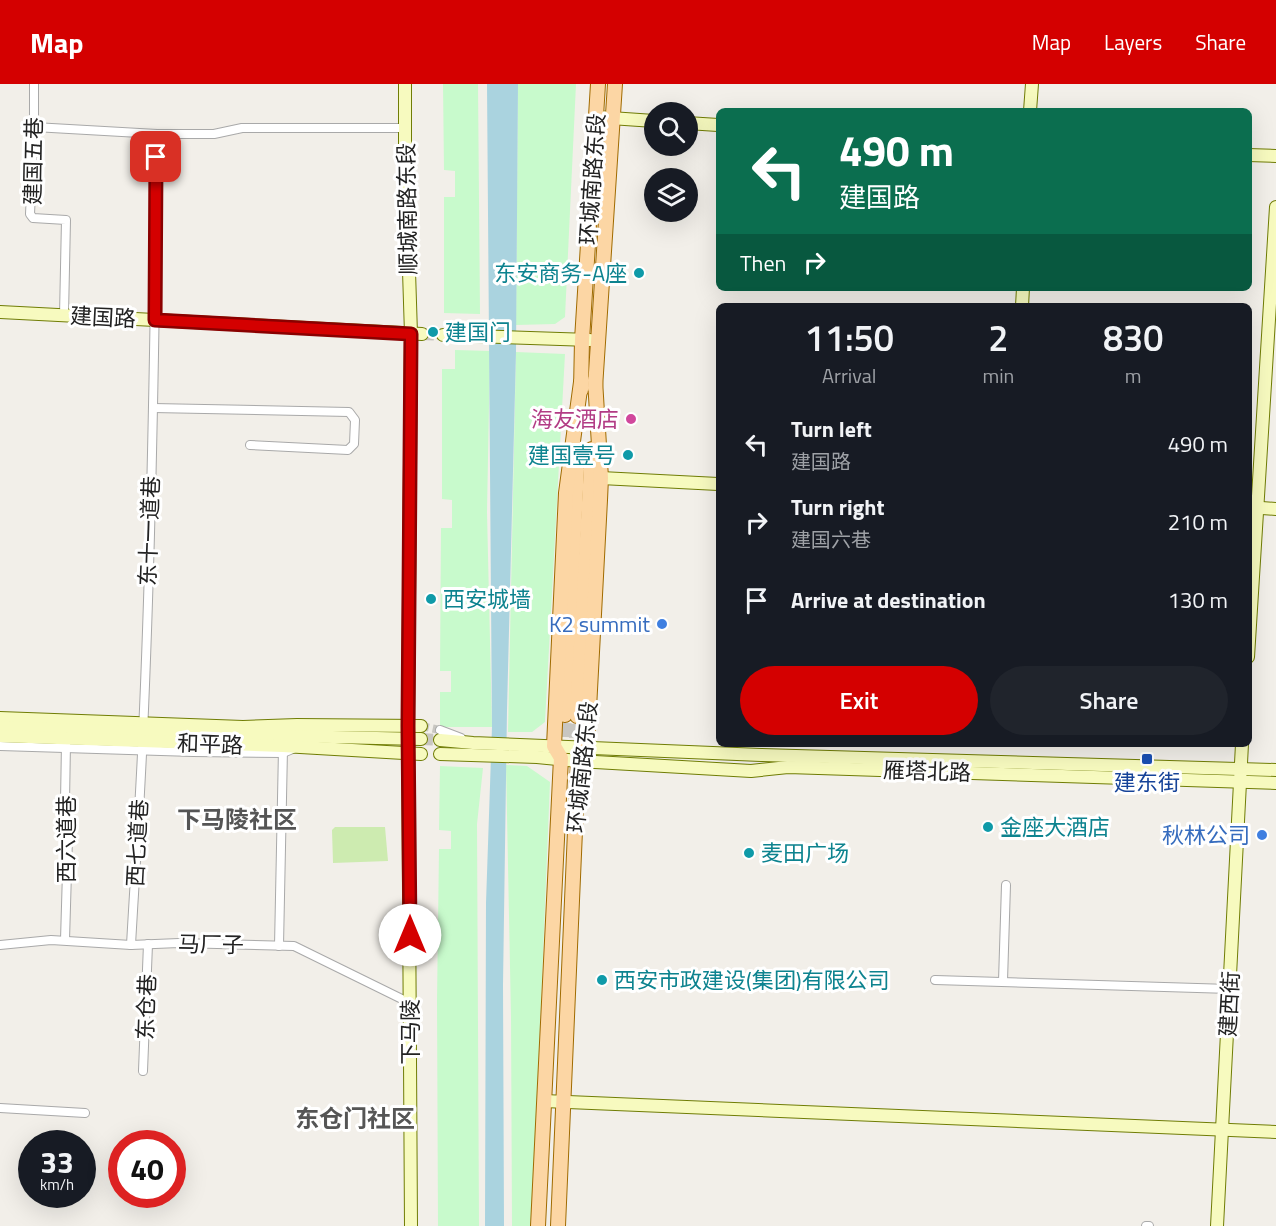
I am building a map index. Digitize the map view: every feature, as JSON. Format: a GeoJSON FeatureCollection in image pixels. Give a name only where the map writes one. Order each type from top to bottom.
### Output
{"type":"FeatureCollection","features":[{"type":"Feature","properties":{"kind":"main road","name":"环城南路东段"},"geometry":{"type":"LineString","coordinates":[[558,1226],[578,761],[587,747],[601,478],[582,340],[598,84]]}},
{"type":"Feature","properties":{"kind":"main road","name":"环城南路东段"},"geometry":{"type":"LineString","coordinates":[[538,1226],[558,752],[566,493],[597,340],[615,84]]}},
{"type":"Feature","properties":{"kind":"main road","name":"环城南路东段"},"geometry":{"type":"LineString","coordinates":[[571,716],[588,381]]}},
{"type":"Feature","properties":{"kind":"street","name":"建国五巷"},"geometry":{"type":"LineString","coordinates":[[34,84],[30,214],[33,218],[38,219],[66,220],[64,315]]}},
{"type":"Feature","properties":{"kind":"street","name":"顺城南路东段"},"geometry":{"type":"LineString","coordinates":[[405,84],[405,128],[416,334]]}},
{"type":"Feature","properties":{"kind":"street"},"geometry":{"type":"LineString","coordinates":[[1030,108],[1032,84]]}},
{"type":"Feature","properties":{"kind":"street"},"geometry":{"type":"LineString","coordinates":[[596,117],[644,120]]}},
{"type":"Feature","properties":{"kind":"street"},"geometry":{"type":"LineString","coordinates":[[698,124],[716,125]]}},
{"type":"Feature","properties":{"kind":"street"},"geometry":{"type":"LineString","coordinates":[[34,127],[157,134],[214,134],[242,128],[405,128]]}},
{"type":"Feature","properties":{"kind":"street","name":"东十一道巷"},"geometry":{"type":"LineString","coordinates":[[143,737],[153,408],[157,134]]}},
{"type":"Feature","properties":{"kind":"street"},"geometry":{"type":"LineString","coordinates":[[1252,155],[1276,156]]}},
{"type":"Feature","properties":{"kind":"street"},"geometry":{"type":"LineString","coordinates":[[1252,538],[1276,207]]}},
{"type":"Feature","properties":{"kind":"street","name":"建国路"},"geometry":{"type":"LineString","coordinates":[[0,312],[416,334]]}},
{"type":"Feature","properties":{"kind":"street","name":"下马陵"},"geometry":{"type":"LineString","coordinates":[[411,1226],[410,1003],[415,753],[416,334]]}},
{"type":"Feature","properties":{"kind":"street"},"geometry":{"type":"LineString","coordinates":[[443,335],[597,340]]}},
{"type":"Feature","properties":{"kind":"street"},"geometry":{"type":"LineString","coordinates":[[153,408],[349,412],[355,420],[354,444],[348,450],[250,445]]}},
{"type":"Feature","properties":{"kind":"street"},"geometry":{"type":"LineString","coordinates":[[601,478],[716,484]]}},
{"type":"Feature","properties":{"kind":"street"},"geometry":{"type":"LineString","coordinates":[[1253,508],[1276,509]]}},
{"type":"Feature","properties":{"kind":"street"},"geometry":{"type":"LineString","coordinates":[[0,718],[143,737]]}},
{"type":"Feature","properties":{"kind":"street","name":"和平路"},"geometry":{"type":"LineString","coordinates":[[0,727],[283,750],[297,747],[415,753]]}},
{"type":"Feature","properties":{"kind":"street","name":"和平路"},"geometry":{"type":"LineString","coordinates":[[0,736],[66,743],[143,737],[415,732]]}},
{"type":"Feature","properties":{"kind":"street"},"geometry":{"type":"LineString","coordinates":[[440,735],[473,749]]}},
{"type":"Feature","properties":{"kind":"street","name":"西七道巷"},"geometry":{"type":"LineString","coordinates":[[131,945],[143,737]]}},
{"type":"Feature","properties":{"kind":"street"},"geometry":{"type":"LineString","coordinates":[[0,746],[66,743]]}},
{"type":"Feature","properties":{"kind":"street","name":"西六道巷"},"geometry":{"type":"LineString","coordinates":[[65,940],[68,838],[65,802],[66,743]]}},
{"type":"Feature","properties":{"kind":"street","name":"雁塔北路"},"geometry":{"type":"LineString","coordinates":[[558,752],[587,747],[760,755],[1276,770]]}},
{"type":"Feature","properties":{"kind":"street"},"geometry":{"type":"LineString","coordinates":[[1240,782],[1242,747]]}},
{"type":"Feature","properties":{"kind":"street"},"geometry":{"type":"LineString","coordinates":[[440,754],[473,749],[558,752],[578,761]]}},
{"type":"Feature","properties":{"kind":"street"},"geometry":{"type":"LineString","coordinates":[[279,946],[283,750]]}},
{"type":"Feature","properties":{"kind":"street","name":"雁塔北路"},"geometry":{"type":"LineString","coordinates":[[578,761],[751,771],[788,767],[1276,783]]}},
{"type":"Feature","properties":{"kind":"street","name":"建西街"},"geometry":{"type":"LineString","coordinates":[[1217,1226],[1240,782]]}},
{"type":"Feature","properties":{"kind":"street"},"geometry":{"type":"LineString","coordinates":[[1003,981],[1006,885]]}},
{"type":"Feature","properties":{"kind":"street","name":"马厂子"},"geometry":{"type":"LineString","coordinates":[[0,945],[65,940],[131,945],[294,946],[410,1003]]}},
{"type":"Feature","properties":{"kind":"street","name":"东仓巷"},"geometry":{"type":"LineString","coordinates":[[143,1071],[148,944]]}},
{"type":"Feature","properties":{"kind":"street"},"geometry":{"type":"LineString","coordinates":[[935,980],[1230,989]]}},
{"type":"Feature","properties":{"kind":"street"},"geometry":{"type":"LineString","coordinates":[[544,1101],[1276,1132]]}},
{"type":"Feature","properties":{"kind":"street"},"geometry":{"type":"LineString","coordinates":[[0,1108],[85,1113]]}},
{"type":"Feature","properties":{"kind":"green space"},"geometry":{"type":"Polygon","coordinates":[[[443,84],[478,84],[480,314],[444,313],[444,197],[455,197],[455,171],[444,170],[443,84]]]}},
{"type":"Feature","properties":{"kind":"green space"},"geometry":{"type":"Polygon","coordinates":[[[518,84],[576,84],[565,317],[555,324],[516,325],[518,84]]]}},
{"type":"Feature","properties":{"kind":"green space"},"geometry":{"type":"Polygon","coordinates":[[[455,350],[490,351],[487,512],[492,727],[440,727],[440,692],[451,692],[451,671],[440,671],[441,528],[452,528],[452,500],[442,499],[442,369],[455,369],[455,350]]]}},
{"type":"Feature","properties":{"kind":"green space"},"geometry":{"type":"Polygon","coordinates":[[[516,352],[565,354],[545,722],[532,732],[508,732],[516,352]]]}},
{"type":"Feature","properties":{"kind":"green space"},"geometry":{"type":"Polygon","coordinates":[[[506,765],[527,766],[550,782],[532,1226],[512,1226],[506,765]]]}},
{"type":"Feature","properties":{"kind":"green space"},"geometry":{"type":"Polygon","coordinates":[[[440,766],[483,768],[477,824],[479,1226],[438,1226],[439,849],[451,849],[451,831],[439,830],[440,766]]]}},
{"type":"Feature","properties":{"kind":"green space"},"geometry":{"type":"Polygon","coordinates":[[[335,827],[385,827],[388,861],[333,863],[332,830],[335,827]]]}},
{"type":"Feature","properties":{"kind":"water"},"geometry":{"type":"Polygon","coordinates":[[[487,84],[518,84],[516,352],[503,985],[504,1226],[485,1226],[486,903],[492,727],[487,84]]]}},
{"type":"Feature","properties":{"kind":"tunnel"},"geometry":{"type":"LineString","coordinates":[[422,334],[443,335]]}},
{"type":"Feature","properties":{"kind":"tunnel"},"geometry":{"type":"LineString","coordinates":[[563,758],[565,715]]}},
{"type":"Feature","properties":{"kind":"tunnel"},"geometry":{"type":"LineString","coordinates":[[575,759],[577,716]]}},
{"type":"Feature","properties":{"kind":"tunnel"},"geometry":{"type":"LineString","coordinates":[[421,726],[440,730]]}},
{"type":"Feature","properties":{"kind":"tunnel"},"geometry":{"type":"LineString","coordinates":[[421,739],[440,740]]}},
{"type":"Feature","properties":{"kind":"place","name":"东安商务-A座"},"geometry":{"type":"Point","coordinates":[639,273]}},
{"type":"Feature","properties":{"kind":"place","name":"建国门"},"geometry":{"type":"Point","coordinates":[433,332]}},
{"type":"Feature","properties":{"kind":"place","name":"海友酒店"},"geometry":{"type":"Point","coordinates":[631,419]}},
{"type":"Feature","properties":{"kind":"place","name":"建国壹号"},"geometry":{"type":"Point","coordinates":[628,455]}},
{"type":"Feature","properties":{"kind":"place","name":"西安城墙"},"geometry":{"type":"Point","coordinates":[431,599]}},
{"type":"Feature","properties":{"kind":"place","name":"K2 summit"},"geometry":{"type":"Point","coordinates":[662,624]}},
{"type":"Feature","properties":{"kind":"place","name":"建东街"},"geometry":{"type":"Point","coordinates":[1147,759]}},
{"type":"Feature","properties":{"kind":"place","name":"金座大酒店"},"geometry":{"type":"Point","coordinates":[988,827]}},
{"type":"Feature","properties":{"kind":"place","name":"秋林公司"},"geometry":{"type":"Point","coordinates":[1262,835]}},
{"type":"Feature","properties":{"kind":"place","name":"麦田广场"},"geometry":{"type":"Point","coordinates":[749,853]}},
{"type":"Feature","properties":{"kind":"place","name":"西安市政建设(集团)有限公司"},"geometry":{"type":"Point","coordinates":[602,980]}},
{"type":"Feature","properties":{"kind":"district","name":"下马陵社区"},"geometry":{"type":"Point","coordinates":[237,820]}},
{"type":"Feature","properties":{"kind":"district","name":"东仓门社区"},"geometry":{"type":"Point","coordinates":[355,1119]}},
{"type":"Feature","properties":{"kind":"route"},"geometry":{"type":"LineString","coordinates":[[156,157],[155,320],[411,334],[408,726],[410,935]]}}]}
